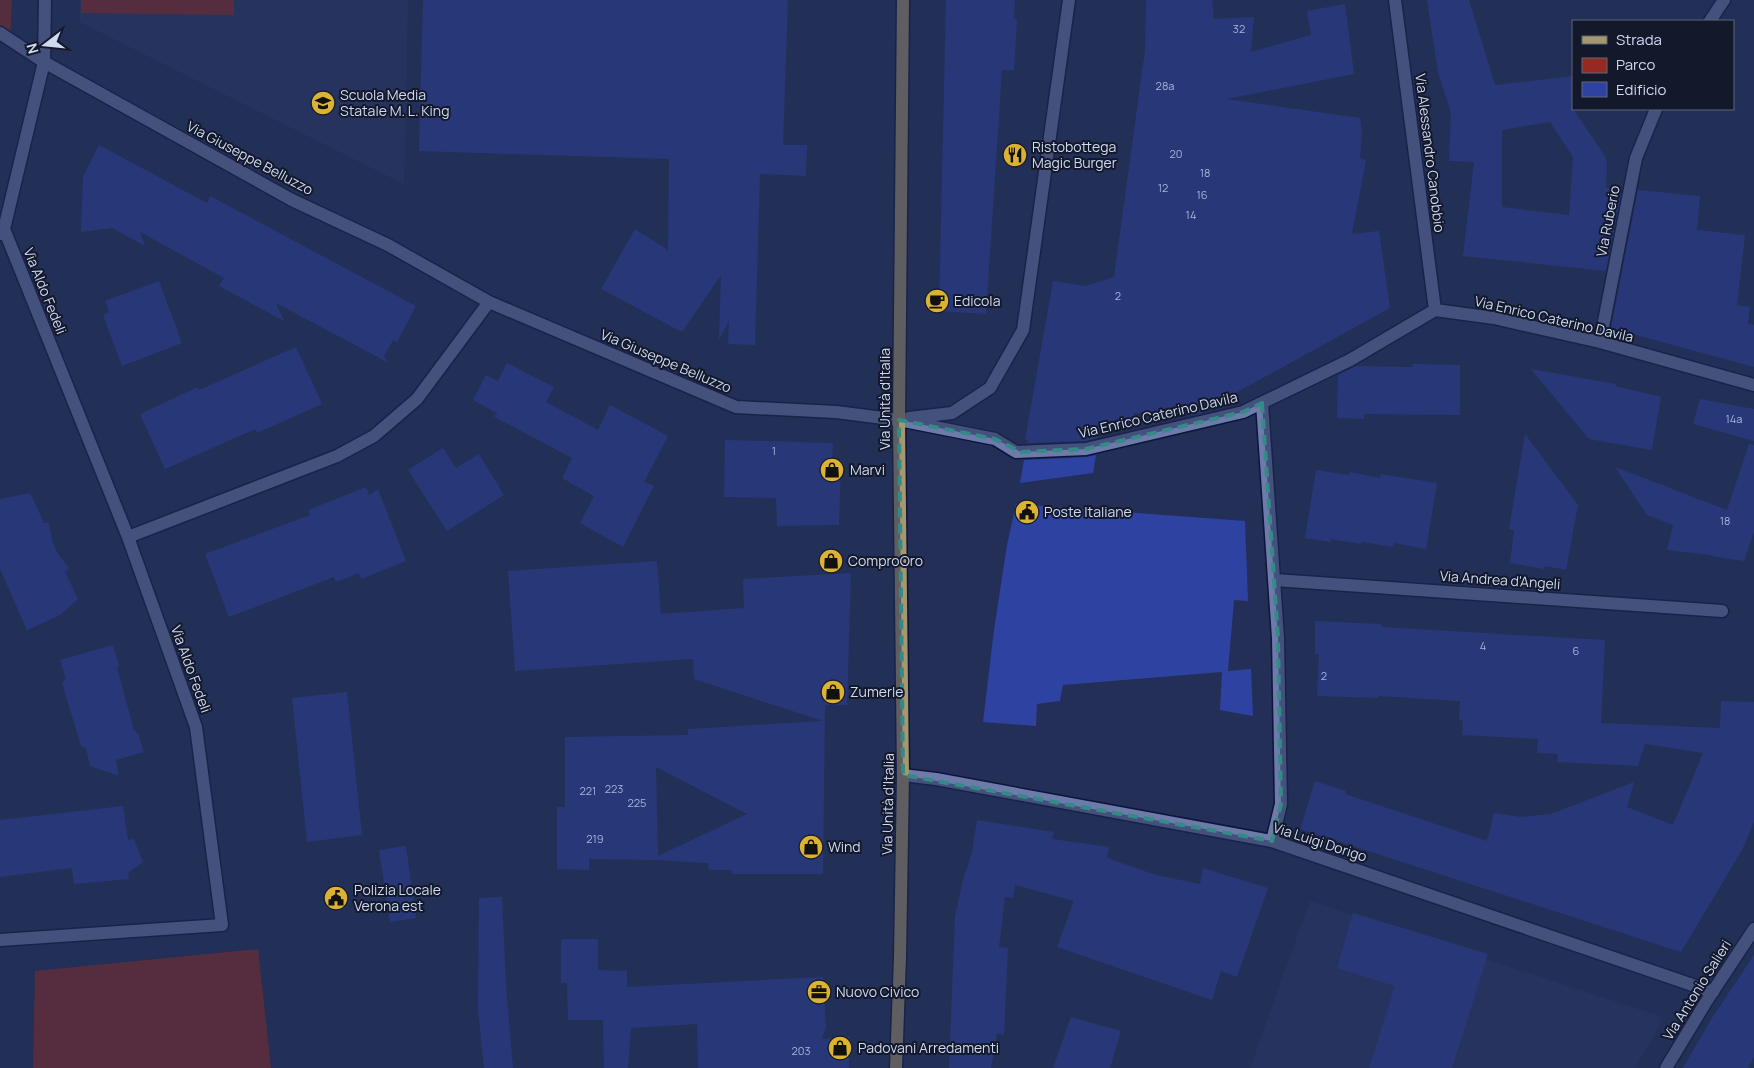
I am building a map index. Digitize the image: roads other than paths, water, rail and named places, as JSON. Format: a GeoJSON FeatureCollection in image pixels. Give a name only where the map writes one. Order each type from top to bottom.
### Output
{"type":"FeatureCollection","features":[{"type":"Feature","properties":{"kind":"main road","name":"Via Unità d'Italia"},"geometry":{"type":"LineString","coordinates":[[896,1068],[903,775],[899,420],[903,0]]}},
{"type":"Feature","properties":{"kind":"street"},"geometry":{"type":"LineString","coordinates":[[2,232],[44,62],[45,0]]}},
{"type":"Feature","properties":{"kind":"street"},"geometry":{"type":"LineString","coordinates":[[899,420],[952,413],[990,388],[1023,330],[1070,0]]}},
{"type":"Feature","properties":{"kind":"street","name":"Via Alessandro Canobbio"},"geometry":{"type":"LineString","coordinates":[[1395,0],[1435,310]]}},
{"type":"Feature","properties":{"kind":"street"},"geometry":{"type":"LineString","coordinates":[[1711,20],[1724,0]]}},
{"type":"Feature","properties":{"kind":"street","name":"Via Giuseppe Belluzzo"},"geometry":{"type":"LineString","coordinates":[[0,32],[44,62],[292,200],[388,245],[489,302],[736,407],[836,412],[899,420]]}},
{"type":"Feature","properties":{"kind":"street","name":"Via Ruberio"},"geometry":{"type":"LineString","coordinates":[[1600,342],[1636,158],[1656,110]]}},
{"type":"Feature","properties":{"kind":"street","name":"Via Aldo Fedeli"},"geometry":{"type":"LineString","coordinates":[[0,940],[222,925],[196,727],[128,538],[2,232]]}},
{"type":"Feature","properties":{"kind":"street"},"geometry":{"type":"LineString","coordinates":[[128,538],[337,456],[374,436],[417,399],[489,302]]}},
{"type":"Feature","properties":{"kind":"street","name":"Via Enrico Caterino Davila"},"geometry":{"type":"LineString","coordinates":[[899,420],[995,438],[1016,452],[1086,449],[1243,412],[1350,360],[1435,310],[1494,318],[1600,342],[1754,385]]}},
{"type":"Feature","properties":{"kind":"street"},"geometry":{"type":"LineString","coordinates":[[1262,403],[1278,638],[1281,804],[1272,841]]}},
{"type":"Feature","properties":{"kind":"street","name":"Via Andrea d'Angeli"},"geometry":{"type":"LineString","coordinates":[[1275,580],[1722,611]]}},
{"type":"Feature","properties":{"kind":"street","name":"Via Luigi Dorigo"},"geometry":{"type":"LineString","coordinates":[[903,775],[936,779],[1272,841],[1713,992]]}},
{"type":"Feature","properties":{"kind":"street","name":"Via Antonio Salieri"},"geometry":{"type":"LineString","coordinates":[[1666,1068],[1754,929]]}},
{"type":"Feature","properties":{"kind":"place","name":"Scuola Media Statale M. L. King"},"geometry":{"type":"Point","coordinates":[323,103]}},
{"type":"Feature","properties":{"kind":"place","name":"Ristobottega Magic Burger"},"geometry":{"type":"Point","coordinates":[1015,155]}},
{"type":"Feature","properties":{"kind":"place","name":"Edicola"},"geometry":{"type":"Point","coordinates":[937,301]}},
{"type":"Feature","properties":{"kind":"place","name":"Marvi"},"geometry":{"type":"Point","coordinates":[832,470]}},
{"type":"Feature","properties":{"kind":"place","name":"Poste Italiane"},"geometry":{"type":"Point","coordinates":[1027,512]}},
{"type":"Feature","properties":{"kind":"place","name":"ComproOro"},"geometry":{"type":"Point","coordinates":[831,561]}},
{"type":"Feature","properties":{"kind":"place","name":"Zumerle"},"geometry":{"type":"Point","coordinates":[833,692]}},
{"type":"Feature","properties":{"kind":"place","name":"Wind"},"geometry":{"type":"Point","coordinates":[811,847]}},
{"type":"Feature","properties":{"kind":"place","name":"Polizia Locale Verona est"},"geometry":{"type":"Point","coordinates":[336,898]}},
{"type":"Feature","properties":{"kind":"place","name":"Nuovo Civico"},"geometry":{"type":"Point","coordinates":[819,992]}},
{"type":"Feature","properties":{"kind":"place","name":"Padovani Arredamenti"},"geometry":{"type":"Point","coordinates":[840,1048]}}]}
